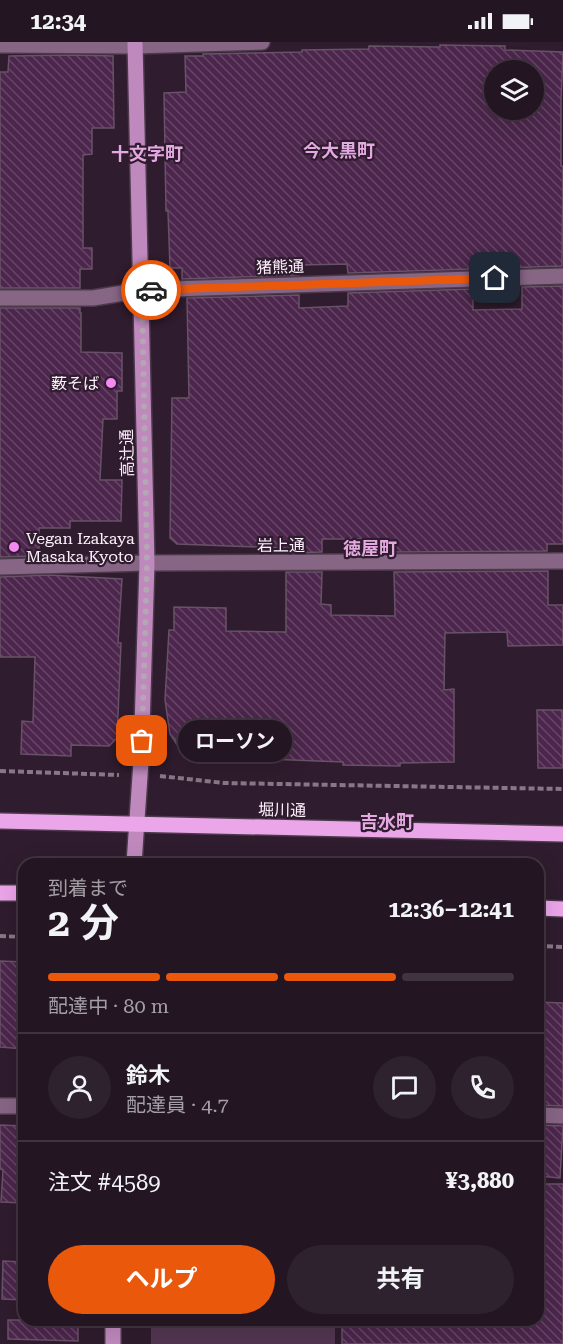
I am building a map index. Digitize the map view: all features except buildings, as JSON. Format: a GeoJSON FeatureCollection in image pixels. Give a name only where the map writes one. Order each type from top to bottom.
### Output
{"type":"FeatureCollection","features":[{"type":"Feature","properties":{"kind":"main road","name":"堀川通"},"geometry":{"type":"LineString","coordinates":[[0,821],[563,834]]}},
{"type":"Feature","properties":{"kind":"main road"},"geometry":{"type":"LineString","coordinates":[[0,893],[18,893]]}},
{"type":"Feature","properties":{"kind":"main road"},"geometry":{"type":"LineString","coordinates":[[544,908],[563,909]]}},
{"type":"Feature","properties":{"kind":"street"},"geometry":{"type":"LineString","coordinates":[[0,45],[262,42]]}},
{"type":"Feature","properties":{"kind":"street","name":"高辻通"},"geometry":{"type":"LineString","coordinates":[[134,858],[140,776],[147,564],[135,44]]}},
{"type":"Feature","properties":{"kind":"street","name":"猪熊通"},"geometry":{"type":"LineString","coordinates":[[0,298],[93,298],[142,290],[563,276]]}},
{"type":"Feature","properties":{"kind":"street","name":"岩上通"},"geometry":{"type":"LineString","coordinates":[[0,567],[563,561]]}},
{"type":"Feature","properties":{"kind":"street"},"geometry":{"type":"LineString","coordinates":[[0,1106],[18,1106]]}},
{"type":"Feature","properties":{"kind":"street"},"geometry":{"type":"LineString","coordinates":[[544,1115],[563,1116]]}},
{"type":"Feature","properties":{"kind":"street"},"geometry":{"type":"LineString","coordinates":[[113,1326],[113,1344]]}},
{"type":"Feature","properties":{"kind":"path"},"geometry":{"type":"LineString","coordinates":[[0,771],[140,776],[224,783],[563,789]]}},
{"type":"Feature","properties":{"kind":"path"},"geometry":{"type":"LineString","coordinates":[[0,936],[18,937]]}},
{"type":"Feature","properties":{"kind":"path"},"geometry":{"type":"LineString","coordinates":[[544,946],[563,947]]}},
{"type":"Feature","properties":{"kind":"shaded area"},"geometry":{"type":"Polygon","coordinates":[[[151,1326],[335,1326],[335,1344],[151,1344],[151,1326]]]}},
{"type":"Feature","properties":{"kind":"way so far"},"geometry":{"type":"LineString","coordinates":[[142,741],[147,564],[142,290],[151,290]]}},
{"type":"Feature","properties":{"kind":"place","name":"薮そば"},"geometry":{"type":"Point","coordinates":[111,383]}},
{"type":"Feature","properties":{"kind":"place","name":"Vegan Izakaya Masaka Kyoto"},"geometry":{"type":"Point","coordinates":[14,547]}},
{"type":"Feature","properties":{"kind":"place","name":"ローソン"},"geometry":{"type":"Point","coordinates":[142,741]}},
{"type":"Feature","properties":{"kind":"district","name":"今大黒町"},"geometry":{"type":"Point","coordinates":[339,150]}},
{"type":"Feature","properties":{"kind":"district","name":"十文字町"},"geometry":{"type":"Point","coordinates":[147,153]}},
{"type":"Feature","properties":{"kind":"district","name":"徳屋町"},"geometry":{"type":"Point","coordinates":[370,548]}},
{"type":"Feature","properties":{"kind":"district","name":"吉水町"},"geometry":{"type":"Point","coordinates":[387,821]}},
{"type":"Feature","properties":{"kind":"route"},"geometry":{"type":"LineString","coordinates":[[151,290],[495,278]]}}]}
